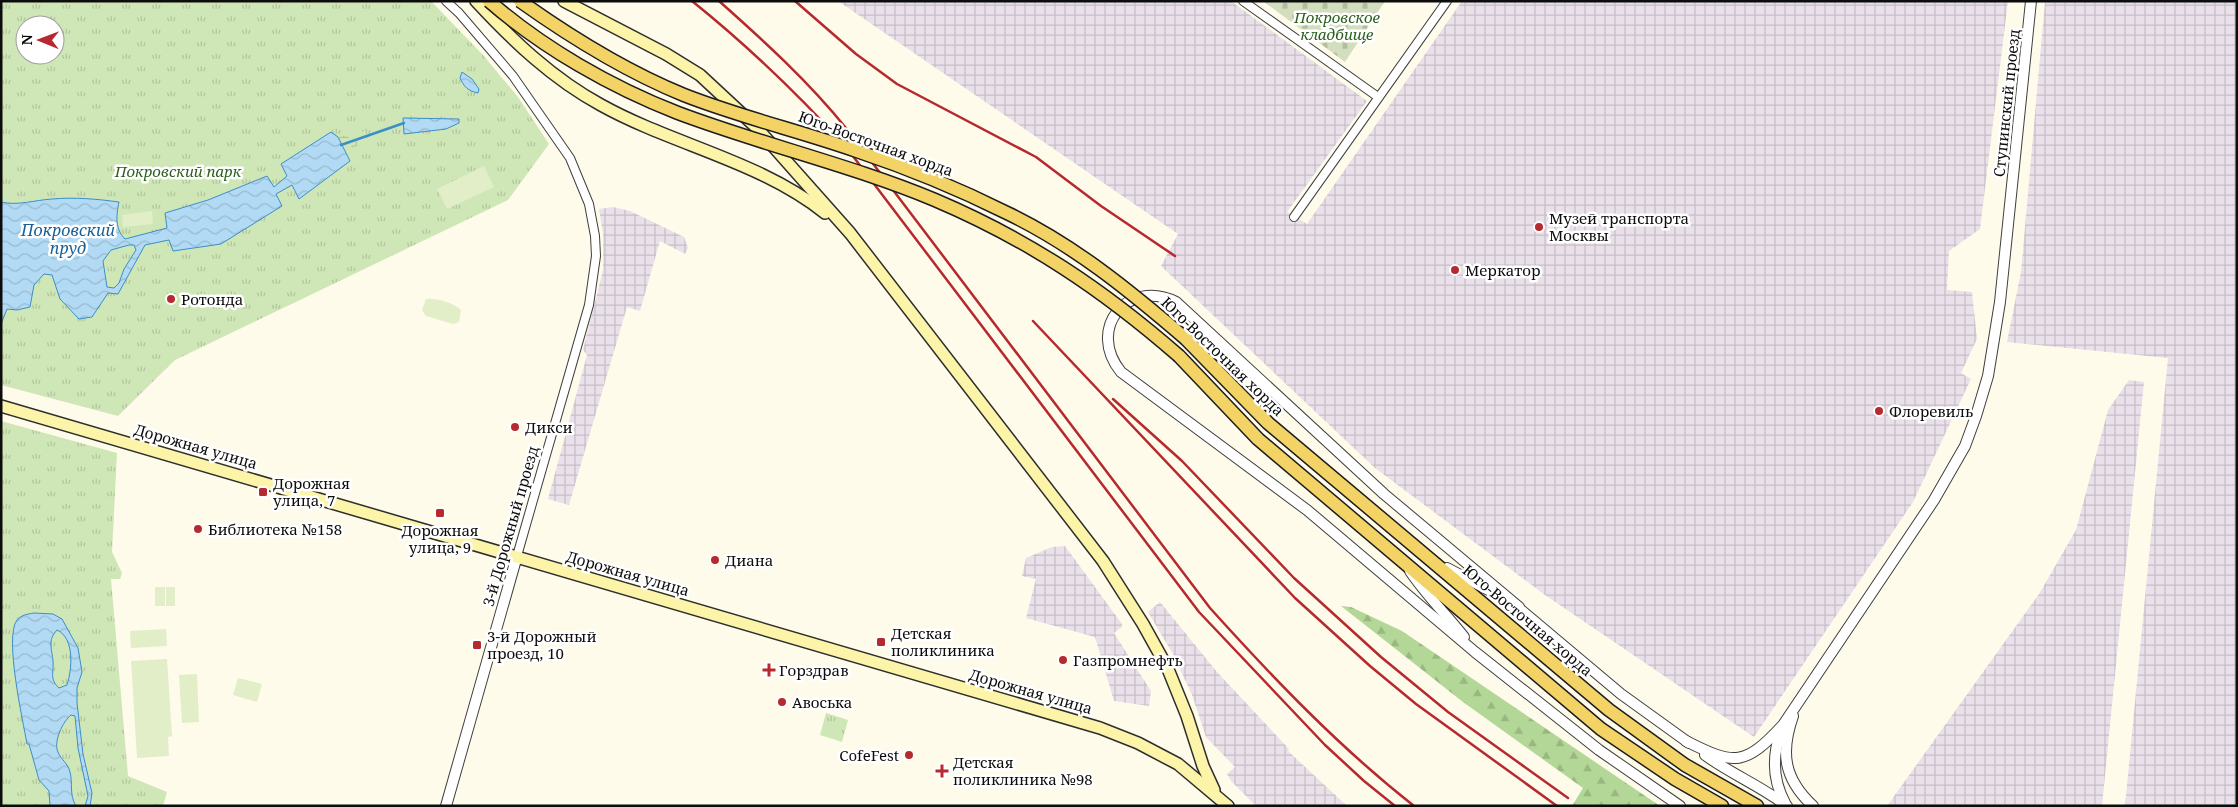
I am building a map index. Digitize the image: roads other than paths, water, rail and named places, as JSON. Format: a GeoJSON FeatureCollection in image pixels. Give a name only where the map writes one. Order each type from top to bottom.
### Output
{"type":"FeatureCollection","features":[{"type":"Feature","properties":{"kind":"main road"},"geometry":{"type":"LineString","coordinates":[[476,1],[539,63],[601,106],[750,170],[782,186],[811,202],[850,233]]}},
{"type":"Feature","properties":{"kind":"main road","name":"Юго-Восточная хорда"},"geometry":{"type":"LineString","coordinates":[[489,1],[546,44],[604,78],[678,112],[853,170],[933,200],[1001,229],[1078,276],[1141,323],[1178,356],[1258,439],[1601,729],[1674,779],[1722,806]]}},
{"type":"Feature","properties":{"kind":"main road","name":"Юго-Восточная хорда"},"geometry":{"type":"LineString","coordinates":[[520,1],[559,29],[622,66],[685,95],[858,151],[1008,213],[1043,232],[1118,281],[1186,339],[1268,423],[1418,547],[1609,710],[1684,765],[1757,806]]}},
{"type":"Feature","properties":{"kind":"main road"},"geometry":{"type":"LineString","coordinates":[[564,1],[666,54],[700,75],[756,127],[850,233],[1103,561],[1168,668],[1187,716],[1209,782],[1224,802]]}},
{"type":"Feature","properties":{"kind":"main road","name":"Дорожная улица"},"geometry":{"type":"LineString","coordinates":[[1,406],[1100,728],[1138,743],[1178,764],[1224,802]]}},
{"type":"Feature","properties":{"kind":"main road"},"geometry":{"type":"LineString","coordinates":[[1178,764],[1188,764],[1194,758],[1197,747]]}},
{"type":"Feature","properties":{"kind":"main road"},"geometry":{"type":"LineString","coordinates":[[1195,777],[1199,765],[1197,747]]}},
{"type":"Feature","properties":{"kind":"street","name":"3-й Дорожный проезд"},"geometry":{"type":"LineString","coordinates":[[446,1],[460,13],[513,76],[570,158],[589,204],[595,236],[596,256],[589,306],[446,806]]}},
{"type":"Feature","properties":{"kind":"street"},"geometry":{"type":"LineString","coordinates":[[1243,1],[1378,97]]}},
{"type":"Feature","properties":{"kind":"street"},"geometry":{"type":"LineString","coordinates":[[1294,217],[1447,1]]}},
{"type":"Feature","properties":{"kind":"street","name":"Ступинский проезд"},"geometry":{"type":"LineString","coordinates":[[1802,697],[1934,500],[1965,446],[1988,376],[2000,302],[2031,1]]}},
{"type":"Feature","properties":{"kind":"street"},"geometry":{"type":"LineString","coordinates":[[1680,806],[1599,750],[1475,652],[1307,510],[1120,372],[1110,357],[1108,348],[1108,332],[1114,315],[1129,302],[1146,294],[1156,294],[1176,302],[1384,494],[1621,694],[1720,766],[1757,784],[1786,805]]}},
{"type":"Feature","properties":{"kind":"street"},"geometry":{"type":"LineString","coordinates":[[1418,547],[1456,574],[1519,607]]}},
{"type":"Feature","properties":{"kind":"street"},"geometry":{"type":"LineString","coordinates":[[1405,564],[1424,592],[1443,609],[1475,652]]}},
{"type":"Feature","properties":{"kind":"street"},"geometry":{"type":"LineString","coordinates":[[1686,741],[1713,755],[1728,759],[1746,756],[1761,749],[1783,725],[1802,697]]}},
{"type":"Feature","properties":{"kind":"street"},"geometry":{"type":"LineString","coordinates":[[1802,697],[1787,734],[1785,751],[1792,781],[1800,794],[1813,806]]}},
{"type":"Feature","properties":{"kind":"street"},"geometry":{"type":"LineString","coordinates":[[1783,725],[1774,759],[1778,790],[1786,805]]}},
{"type":"Feature","properties":{"kind":"water"},"geometry":{"type":"Polygon","coordinates":[[[462,72],[472,79],[479,89],[478,93],[469,90],[465,86],[460,78],[462,72]]]}},
{"type":"Feature","properties":{"kind":"water"},"geometry":{"type":"Polygon","coordinates":[[[403,118],[459,119],[459,123],[446,129],[404,134],[403,118]]]}},
{"type":"Feature","properties":{"kind":"water","name":"Покровский пруд"},"geometry":{"type":"Polygon","coordinates":[[[331,132],[338,137],[350,161],[299,199],[292,185],[276,194],[282,206],[221,244],[173,251],[169,240],[145,245],[118,294],[108,293],[92,317],[79,319],[60,299],[52,275],[44,274],[34,285],[30,307],[17,310],[7,309],[1,324],[1,202],[20,203],[69,198],[119,202],[117,222],[119,231],[125,239],[167,228],[165,213],[208,200],[267,176],[274,187],[287,176],[281,164],[331,132]],[[134,245],[111,250],[103,261],[107,287],[114,288],[119,283],[124,269],[136,250],[134,245]]]}},
{"type":"Feature","properties":{"kind":"water"},"geometry":{"type":"Polygon","coordinates":[[[34,613],[53,614],[62,619],[78,648],[82,672],[77,688],[77,703],[83,754],[92,793],[90,806],[85,806],[88,796],[78,748],[75,716],[71,715],[62,727],[58,737],[57,748],[59,755],[69,769],[76,806],[50,806],[49,791],[39,780],[29,744],[27,744],[13,661],[13,643],[17,620],[34,613]],[[57,630],[51,641],[53,678],[59,688],[67,685],[71,663],[69,647],[63,634],[57,630]]]}},
{"type":"Feature","properties":{"kind":"waterway"},"geometry":{"type":"LineString","coordinates":[[341,145],[404,123]]}},
{"type":"Feature","properties":{"kind":"railway"},"geometry":{"type":"LineString","coordinates":[[692,1],[772,71],[846,147],[1199,612],[1325,745],[1364,781],[1395,806]]}},
{"type":"Feature","properties":{"kind":"railway"},"geometry":{"type":"LineString","coordinates":[[719,1],[769,46],[846,128],[1210,608],[1308,712],[1359,760],[1414,806]]}},
{"type":"Feature","properties":{"kind":"railway"},"geometry":{"type":"LineString","coordinates":[[795,1],[856,54],[897,84],[1036,157],[1101,206],[1175,256]]}},
{"type":"Feature","properties":{"kind":"railway"},"geometry":{"type":"LineString","coordinates":[[1033,321],[1295,598],[1370,666],[1416,704],[1557,806]]}},
{"type":"Feature","properties":{"kind":"railway"},"geometry":{"type":"LineString","coordinates":[[1113,399],[1182,461],[1294,578],[1381,657],[1448,712],[1568,798]]}},
{"type":"Feature","properties":{"kind":"place","name":"Музей транспорта Москвы"},"geometry":{"type":"Point","coordinates":[1539,227]}},
{"type":"Feature","properties":{"kind":"place","name":"Меркатор"},"geometry":{"type":"Point","coordinates":[1455,270]}},
{"type":"Feature","properties":{"kind":"place","name":"Ротонда"},"geometry":{"type":"Point","coordinates":[171,299]}},
{"type":"Feature","properties":{"kind":"place","name":"Флоревиль"},"geometry":{"type":"Point","coordinates":[1879,411]}},
{"type":"Feature","properties":{"kind":"place","name":"Дикси"},"geometry":{"type":"Point","coordinates":[515,427]}},
{"type":"Feature","properties":{"kind":"place","name":"Дорожная улица, 7"},"geometry":{"type":"Point","coordinates":[263,492]}},
{"type":"Feature","properties":{"kind":"place","name":"Дорожная улица, 9"},"geometry":{"type":"Point","coordinates":[440,513]}},
{"type":"Feature","properties":{"kind":"place","name":"Библиотека №158"},"geometry":{"type":"Point","coordinates":[198,529]}},
{"type":"Feature","properties":{"kind":"place","name":"Диана"},"geometry":{"type":"Point","coordinates":[715,560]}},
{"type":"Feature","properties":{"kind":"place","name":"Детская поликлиника"},"geometry":{"type":"Point","coordinates":[881,642]}},
{"type":"Feature","properties":{"kind":"place","name":"3-й Дорожный проезд, 10"},"geometry":{"type":"Point","coordinates":[477,645]}},
{"type":"Feature","properties":{"kind":"place","name":"Газпромнефть"},"geometry":{"type":"Point","coordinates":[1063,660]}},
{"type":"Feature","properties":{"kind":"place","name":"Горздрав"},"geometry":{"type":"Point","coordinates":[769,670]}},
{"type":"Feature","properties":{"kind":"place","name":"Авоська"},"geometry":{"type":"Point","coordinates":[782,702]}},
{"type":"Feature","properties":{"kind":"place","name":"CofeFest"},"geometry":{"type":"Point","coordinates":[909,755]}},
{"type":"Feature","properties":{"kind":"place","name":"Детская поликлиника №98"},"geometry":{"type":"Point","coordinates":[942,771]}},
{"type":"Feature","properties":{"kind":"park label","name":"Покровское кладбище"},"geometry":{"type":"Point","coordinates":[1337,26]}},
{"type":"Feature","properties":{"kind":"park label","name":"Покровский парк"},"geometry":{"type":"Point","coordinates":[178,171]}}]}
